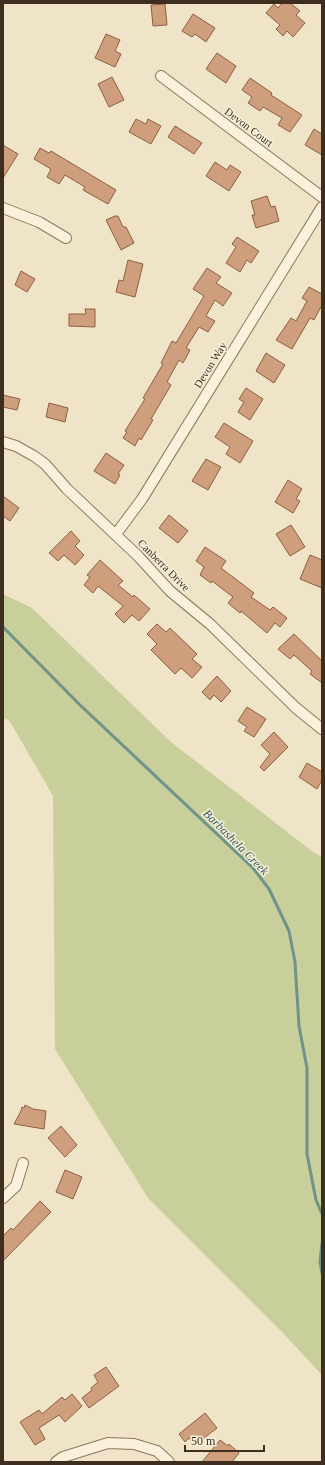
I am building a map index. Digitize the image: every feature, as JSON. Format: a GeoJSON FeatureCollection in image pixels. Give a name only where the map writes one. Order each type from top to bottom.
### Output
{"type":"FeatureCollection","features":[{"type":"Feature","properties":{"kind":"street","name":"Devon Court"},"geometry":{"type":"LineString","coordinates":[[162,76],[322,197]]}},
{"type":"Feature","properties":{"kind":"street","name":"Devon Way"},"geometry":{"type":"LineString","coordinates":[[116,534],[142,499],[322,207]]}},
{"type":"Feature","properties":{"kind":"street"},"geometry":{"type":"LineString","coordinates":[[3,208],[39,222],[66,238]]}},
{"type":"Feature","properties":{"kind":"street","name":"Canberra Drive"},"geometry":{"type":"LineString","coordinates":[[3,442],[16,446],[45,464],[67,489],[116,534],[170,591],[210,624],[296,708],[322,729]]}},
{"type":"Feature","properties":{"kind":"street"},"geometry":{"type":"LineString","coordinates":[[3,1198],[16,1186],[24,1164]]}},
{"type":"Feature","properties":{"kind":"street"},"geometry":{"type":"LineString","coordinates":[[56,1462],[63,1457],[108,1443],[134,1444],[157,1451],[169,1462]]}},
{"type":"Feature","properties":{"kind":"green space"},"geometry":{"type":"Polygon","coordinates":[[[3,594],[32,608],[171,742],[313,852],[322,857],[322,1375],[282,1332],[148,1198],[55,1049],[53,796],[9,720],[3,718],[3,594]]]}},
{"type":"Feature","properties":{"kind":"building"},"geometry":{"type":"Polygon","coordinates":[[[282,3],[290,3],[300,11],[296,15],[305,23],[293,37],[287,31],[283,36],[276,29],[280,25],[266,13],[274,4],[278,8],[282,3]]]}},
{"type":"Feature","properties":{"kind":"building"},"geometry":{"type":"Polygon","coordinates":[[[165,4],[167,25],[153,26],[151,5],[165,4]]]}},
{"type":"Feature","properties":{"kind":"building"},"geometry":{"type":"Polygon","coordinates":[[[193,14],[215,28],[206,42],[195,34],[192,37],[182,31],[193,14]]]}},
{"type":"Feature","properties":{"kind":"building"},"geometry":{"type":"Polygon","coordinates":[[[106,34],[120,40],[115,51],[121,54],[115,67],[95,58],[106,34]]]}},
{"type":"Feature","properties":{"kind":"building"},"geometry":{"type":"Polygon","coordinates":[[[217,53],[236,66],[226,83],[206,69],[217,53]]]}},
{"type":"Feature","properties":{"kind":"building"},"geometry":{"type":"Polygon","coordinates":[[[112,77],[124,100],[109,107],[98,84],[112,77]]]}},
{"type":"Feature","properties":{"kind":"building"},"geometry":{"type":"Polygon","coordinates":[[[250,78],[272,93],[271,95],[302,115],[290,132],[278,125],[282,118],[263,107],[260,111],[248,103],[252,97],[242,90],[250,78]]]}},
{"type":"Feature","properties":{"kind":"building"},"geometry":{"type":"Polygon","coordinates":[[[136,119],[146,124],[148,119],[161,126],[151,144],[129,132],[136,119]]]}},
{"type":"Feature","properties":{"kind":"building"},"geometry":{"type":"Polygon","coordinates":[[[175,126],[202,143],[194,154],[168,137],[175,126]]]}},
{"type":"Feature","properties":{"kind":"building"},"geometry":{"type":"Polygon","coordinates":[[[314,129],[322,134],[322,155],[305,145],[314,129]]]}},
{"type":"Feature","properties":{"kind":"building"},"geometry":{"type":"Polygon","coordinates":[[[3,145],[18,154],[3,178],[3,145]]]}},
{"type":"Feature","properties":{"kind":"building"},"geometry":{"type":"Polygon","coordinates":[[[40,148],[49,153],[51,151],[116,190],[108,204],[83,190],[85,187],[65,175],[59,184],[47,177],[51,169],[34,159],[40,148]]]}},
{"type":"Feature","properties":{"kind":"building"},"geometry":{"type":"Polygon","coordinates":[[[215,162],[227,170],[230,165],[241,172],[229,191],[206,176],[215,162]]]}},
{"type":"Feature","properties":{"kind":"building"},"geometry":{"type":"Polygon","coordinates":[[[267,196],[271,207],[275,206],[279,221],[256,228],[252,215],[255,215],[251,201],[267,196]]]}},
{"type":"Feature","properties":{"kind":"building"},"geometry":{"type":"Polygon","coordinates":[[[118,216],[123,227],[126,227],[134,243],[121,250],[106,220],[118,216]]]}},
{"type":"Feature","properties":{"kind":"building"},"geometry":{"type":"Polygon","coordinates":[[[237,237],[259,251],[251,263],[247,260],[240,272],[226,263],[236,247],[232,244],[237,237]]]}},
{"type":"Feature","properties":{"kind":"building"},"geometry":{"type":"Polygon","coordinates":[[[128,260],[143,264],[135,297],[116,292],[119,280],[123,281],[128,260]]]}},
{"type":"Feature","properties":{"kind":"building"},"geometry":{"type":"Polygon","coordinates":[[[207,268],[221,277],[216,283],[232,293],[223,306],[215,300],[206,316],[215,321],[208,332],[199,327],[186,348],[190,350],[183,363],[179,360],[167,382],[171,385],[151,419],[153,420],[141,440],[139,438],[135,446],[123,438],[127,432],[125,431],[145,399],[143,398],[163,364],[161,363],[172,341],[176,343],[204,296],[193,289],[207,268]]]}},
{"type":"Feature","properties":{"kind":"building"},"geometry":{"type":"Polygon","coordinates":[[[21,271],[35,279],[27,292],[15,285],[21,271]]]}},
{"type":"Feature","properties":{"kind":"building"},"geometry":{"type":"Polygon","coordinates":[[[309,287],[322,294],[322,305],[314,320],[310,318],[292,349],[276,340],[291,318],[296,321],[307,301],[302,298],[309,287]]]}},
{"type":"Feature","properties":{"kind":"building"},"geometry":{"type":"Polygon","coordinates":[[[85,309],[95,309],[95,327],[69,326],[69,314],[86,314],[85,309]]]}},
{"type":"Feature","properties":{"kind":"building"},"geometry":{"type":"Polygon","coordinates":[[[266,353],[285,365],[274,383],[256,371],[266,353]]]}},
{"type":"Feature","properties":{"kind":"building"},"geometry":{"type":"Polygon","coordinates":[[[246,388],[263,399],[250,420],[238,412],[244,402],[239,399],[246,388]]]}},
{"type":"Feature","properties":{"kind":"building"},"geometry":{"type":"Polygon","coordinates":[[[3,395],[20,399],[17,410],[3,407],[3,395]]]}},
{"type":"Feature","properties":{"kind":"building"},"geometry":{"type":"Polygon","coordinates":[[[49,403],[68,408],[65,422],[46,417],[49,403]]]}},
{"type":"Feature","properties":{"kind":"building"},"geometry":{"type":"Polygon","coordinates":[[[224,423],[253,441],[240,463],[226,454],[230,447],[215,437],[224,423]]]}},
{"type":"Feature","properties":{"kind":"building"},"geometry":{"type":"Polygon","coordinates":[[[106,453],[124,465],[118,474],[120,475],[115,484],[94,471],[106,453]]]}},
{"type":"Feature","properties":{"kind":"building"},"geometry":{"type":"Polygon","coordinates":[[[206,459],[221,467],[208,490],[192,481],[206,459]]]}},
{"type":"Feature","properties":{"kind":"building"},"geometry":{"type":"Polygon","coordinates":[[[288,480],[302,489],[296,499],[300,501],[293,513],[275,502],[288,480]]]}},
{"type":"Feature","properties":{"kind":"building"},"geometry":{"type":"Polygon","coordinates":[[[3,496],[19,508],[10,521],[3,516],[3,496]]]}},
{"type":"Feature","properties":{"kind":"building"},"geometry":{"type":"Polygon","coordinates":[[[169,515],[188,531],[178,543],[159,528],[169,515]]]}},
{"type":"Feature","properties":{"kind":"building"},"geometry":{"type":"Polygon","coordinates":[[[291,525],[305,547],[290,556],[276,534],[291,525]]]}},
{"type":"Feature","properties":{"kind":"building"},"geometry":{"type":"Polygon","coordinates":[[[71,531],[80,541],[75,546],[84,555],[75,565],[64,555],[58,561],[49,553],[71,531]]]}},
{"type":"Feature","properties":{"kind":"building"},"geometry":{"type":"Polygon","coordinates":[[[205,547],[226,561],[221,568],[254,593],[251,597],[270,610],[273,607],[287,618],[280,627],[275,623],[267,633],[241,611],[240,613],[228,603],[233,597],[212,581],[211,583],[200,575],[204,567],[196,561],[205,547]]]}},
{"type":"Feature","properties":{"kind":"building"},"geometry":{"type":"Polygon","coordinates":[[[310,555],[322,560],[322,588],[300,579],[310,555]]]}},
{"type":"Feature","properties":{"kind":"building"},"geometry":{"type":"Polygon","coordinates":[[[100,560],[123,581],[118,585],[133,597],[134,595],[150,609],[139,621],[132,615],[124,623],[115,614],[123,606],[98,586],[93,593],[84,585],[90,577],[87,575],[100,560]]]}},
{"type":"Feature","properties":{"kind":"building"},"geometry":{"type":"Polygon","coordinates":[[[157,624],[166,632],[170,628],[197,654],[192,659],[202,667],[192,678],[181,668],[175,674],[151,650],[157,644],[147,634],[157,624]]]}},
{"type":"Feature","properties":{"kind":"building"},"geometry":{"type":"Polygon","coordinates":[[[294,634],[322,661],[322,683],[310,674],[312,671],[294,655],[290,659],[278,649],[294,634]]]}},
{"type":"Feature","properties":{"kind":"building"},"geometry":{"type":"Polygon","coordinates":[[[217,676],[231,691],[221,702],[214,695],[210,700],[202,692],[217,676]]]}},
{"type":"Feature","properties":{"kind":"building"},"geometry":{"type":"Polygon","coordinates":[[[247,707],[266,719],[254,737],[244,731],[247,727],[238,721],[247,707]]]}},
{"type":"Feature","properties":{"kind":"building"},"geometry":{"type":"Polygon","coordinates":[[[274,732],[288,747],[264,771],[260,767],[270,754],[261,745],[274,732]]]}},
{"type":"Feature","properties":{"kind":"building"},"geometry":{"type":"Polygon","coordinates":[[[307,763],[322,772],[322,780],[317,789],[299,777],[307,763]]]}},
{"type":"Feature","properties":{"kind":"building"},"geometry":{"type":"Polygon","coordinates":[[[25,1105],[33,1109],[46,1111],[44,1129],[14,1124],[22,1107],[24,1108],[25,1105]]]}},
{"type":"Feature","properties":{"kind":"building"},"geometry":{"type":"Polygon","coordinates":[[[61,1126],[77,1145],[65,1157],[48,1138],[61,1126]]]}},
{"type":"Feature","properties":{"kind":"building"},"geometry":{"type":"Polygon","coordinates":[[[65,1170],[82,1177],[73,1199],[56,1192],[65,1170]]]}},
{"type":"Feature","properties":{"kind":"building"},"geometry":{"type":"Polygon","coordinates":[[[40,1201],[51,1212],[3,1261],[3,1236],[11,1228],[13,1230],[40,1201]]]}},
{"type":"Feature","properties":{"kind":"building"},"geometry":{"type":"Polygon","coordinates":[[[106,1367],[119,1386],[89,1408],[82,1398],[92,1390],[91,1388],[98,1382],[94,1375],[106,1367]]]}},
{"type":"Feature","properties":{"kind":"building"},"geometry":{"type":"Polygon","coordinates":[[[72,1394],[82,1406],[65,1422],[59,1415],[39,1428],[45,1439],[35,1445],[20,1422],[39,1410],[42,1414],[62,1397],[65,1400],[72,1394]]]}},
{"type":"Feature","properties":{"kind":"building"},"geometry":{"type":"Polygon","coordinates":[[[205,1413],[217,1428],[195,1445],[189,1438],[185,1442],[179,1434],[205,1413]]]}},
{"type":"Feature","properties":{"kind":"building"},"geometry":{"type":"Polygon","coordinates":[[[220,1440],[228,1446],[229,1444],[239,1453],[232,1462],[202,1462],[220,1440]]]}},
{"type":"Feature","properties":{"kind":"waterway","name":"Barbashela Creek"},"geometry":{"type":"LineString","coordinates":[[3,627],[79,704],[253,868],[269,889],[289,931],[295,962],[299,1026],[307,1068],[307,1154],[316,1200],[322,1214]]}},
{"type":"Feature","properties":{"kind":"waterway"},"geometry":{"type":"LineString","coordinates":[[322,1243],[320,1262],[322,1273]]}}]}
